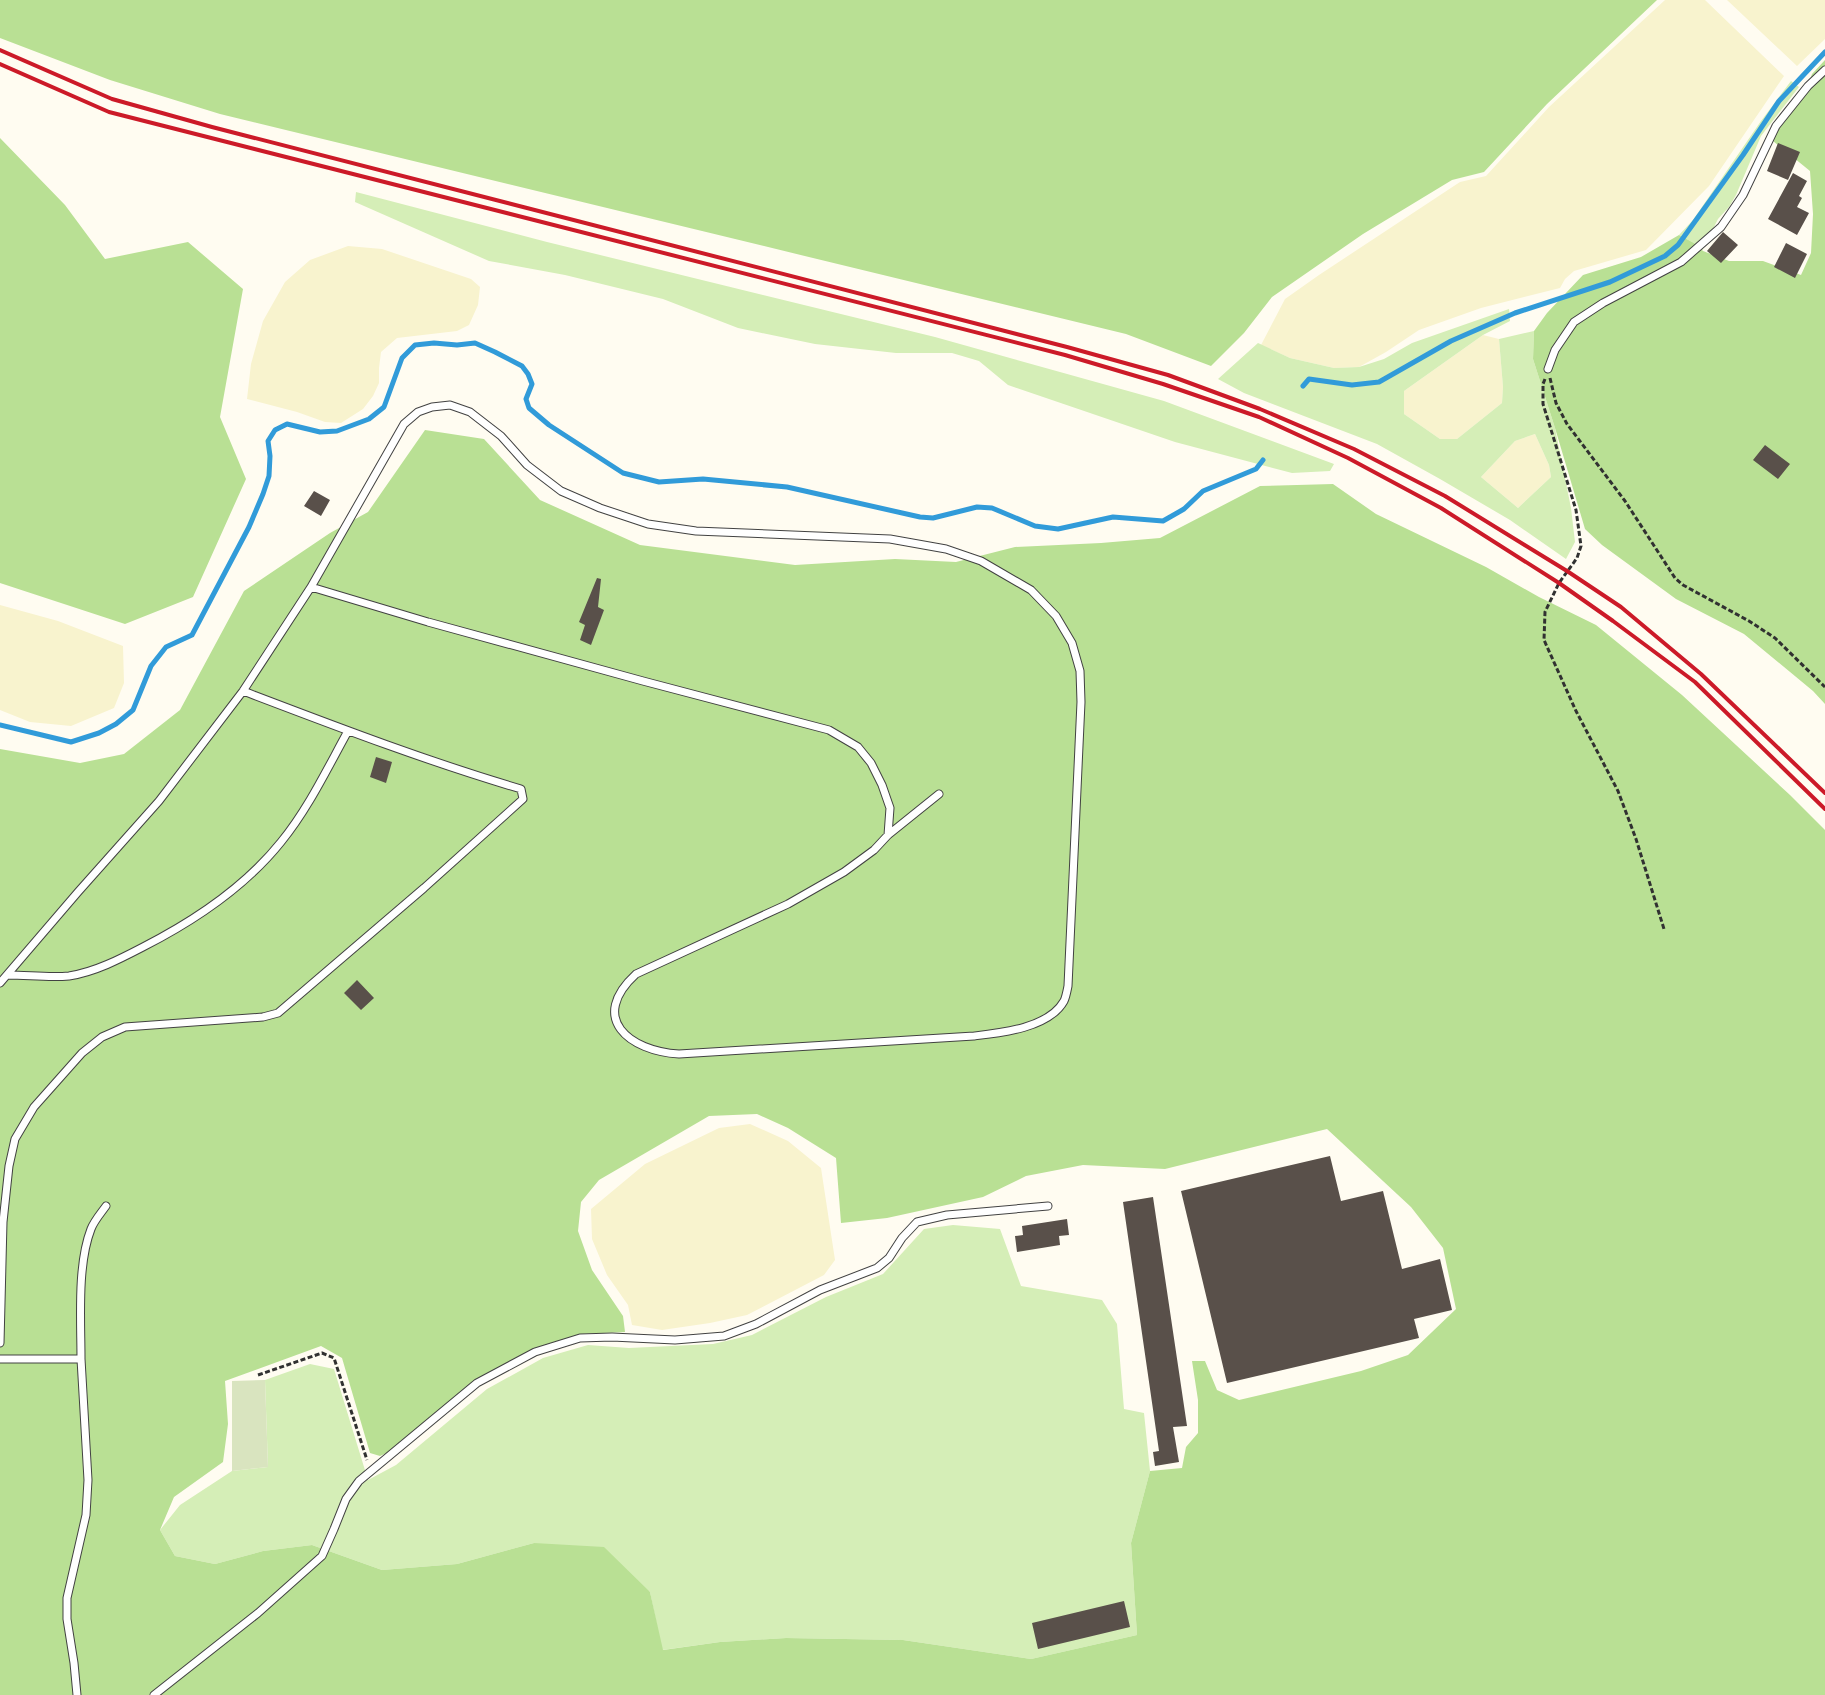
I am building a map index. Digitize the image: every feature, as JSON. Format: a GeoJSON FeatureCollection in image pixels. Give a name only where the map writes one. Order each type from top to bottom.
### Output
{"type":"FeatureCollection","features":[{"type":"Feature","properties":{"kind":"lane"},"geometry":{"type":"LineString","coordinates":[[1548,369],[1555,350],[1574,322],[1602,303],[1681,262],[1721,227],[1743,195],[1776,126],[1808,86],[1825,70]]}},
{"type":"Feature","properties":{"kind":"lane"},"geometry":{"type":"LineString","coordinates":[[0,984],[159,801],[243,691],[311,587],[404,424],[418,412],[432,407],[450,405],[470,412],[501,436],[527,465],[561,491],[600,508],[648,524],[696,531],[890,539],[946,549],[981,561],[1031,590],[1056,616],[1072,644],[1080,671],[1081,702],[1068,986],[1064,1001],[1053,1014],[1033,1025],[974,1036],[679,1054],[651,1050],[622,1033],[615,1019],[614,1006],[630,980],[636,974],[788,904],[844,872],[874,850],[888,835],[939,794]]}},
{"type":"Feature","properties":{"kind":"lane"},"geometry":{"type":"LineString","coordinates":[[311,587],[615,674],[830,730],[858,747],[871,763],[882,785],[890,808],[888,835]]}},
{"type":"Feature","properties":{"kind":"lane"},"geometry":{"type":"LineString","coordinates":[[0,1343],[3,1222],[9,1166],[15,1139],[34,1106],[82,1053],[102,1037],[125,1027],[263,1017],[278,1013],[424,888],[523,798],[520,789],[457,770],[348,732],[243,691]]}},
{"type":"Feature","properties":{"kind":"lane"},"geometry":{"type":"LineString","coordinates":[[8,975],[68,976],[97,969],[161,938],[198,916],[255,870],[282,841],[313,795],[348,732]]}},
{"type":"Feature","properties":{"kind":"lane"},"geometry":{"type":"LineString","coordinates":[[77,1695],[67,1619],[67,1598],[86,1506],[88,1480],[81,1360],[81,1298],[84,1257],[91,1228],[106,1206]]}},
{"type":"Feature","properties":{"kind":"lane"},"geometry":{"type":"LineString","coordinates":[[154,1695],[258,1612],[322,1556],[346,1499],[359,1481],[477,1383],[535,1352],[580,1338],[675,1340],[724,1336],[756,1324],[820,1290],[877,1268],[888,1258],[902,1238],[917,1222],[948,1214],[1048,1206]]}},
{"type":"Feature","properties":{"kind":"lane"},"geometry":{"type":"LineString","coordinates":[[0,1359],[81,1360]]}},
{"type":"Feature","properties":{"kind":"path"},"geometry":{"type":"LineString","coordinates":[[1548,369],[1556,403],[1567,424],[1625,501],[1675,578],[1683,585],[1749,621],[1775,638],[1825,687]]}},
{"type":"Feature","properties":{"kind":"path"},"geometry":{"type":"LineString","coordinates":[[1548,369],[1543,384],[1543,404],[1576,510],[1581,546],[1578,558],[1559,583],[1545,612],[1544,640],[1576,711],[1618,791],[1636,840],[1664,929]]}},
{"type":"Feature","properties":{"kind":"path"},"geometry":{"type":"LineString","coordinates":[[258,1375],[322,1353],[334,1358],[371,1472]]}},
{"type":"Feature","properties":{"kind":"shaded area"},"geometry":{"type":"Polygon","coordinates":[[[1665,0],[1705,0],[1784,76],[1709,186],[1646,250],[1574,271],[1565,279],[1560,288],[1481,308],[1419,330],[1359,367],[1334,368],[1290,358],[1261,345],[1285,299],[1460,182],[1486,176],[1549,107],[1665,0]]]}},
{"type":"Feature","properties":{"kind":"shaded area"},"geometry":{"type":"Polygon","coordinates":[[[1727,0],[1825,0],[1825,39],[1797,66],[1727,0]]]}},
{"type":"Feature","properties":{"kind":"shaded area"},"geometry":{"type":"Polygon","coordinates":[[[348,246],[382,249],[471,279],[480,287],[478,305],[469,325],[457,331],[397,338],[381,352],[379,383],[373,396],[363,409],[341,423],[325,422],[297,412],[247,399],[251,364],[263,321],[285,282],[310,260],[348,246]]]}},
{"type":"Feature","properties":{"kind":"shaded area"},"geometry":{"type":"Polygon","coordinates":[[[1483,335],[1499,339],[1503,387],[1502,403],[1457,439],[1440,439],[1404,414],[1404,391],[1483,335]]]}},
{"type":"Feature","properties":{"kind":"shaded area"},"geometry":{"type":"Polygon","coordinates":[[[1535,434],[1549,465],[1551,477],[1518,508],[1481,477],[1515,441],[1535,434]]]}},
{"type":"Feature","properties":{"kind":"shaded area"},"geometry":{"type":"Polygon","coordinates":[[[0,605],[58,621],[123,646],[124,683],[114,708],[71,726],[30,722],[0,710],[0,605]]]}},
{"type":"Feature","properties":{"kind":"shaded area"},"geometry":{"type":"Polygon","coordinates":[[[750,1124],[788,1141],[821,1168],[835,1260],[824,1275],[747,1315],[662,1330],[632,1325],[628,1305],[607,1275],[592,1239],[591,1209],[645,1164],[719,1128],[750,1124]]]}},
{"type":"Feature","properties":{"kind":"green space"},"geometry":{"type":"Polygon","coordinates":[[[0,0],[1657,0],[1547,104],[1484,172],[1452,180],[1363,234],[1272,297],[1244,333],[1211,366],[1126,334],[220,114],[110,80],[0,38],[0,0]]]}},
{"type":"Feature","properties":{"kind":"green space"},"geometry":{"type":"Polygon","coordinates":[[[1825,60],[1825,704],[1813,691],[1744,634],[1676,599],[1602,545],[1585,529],[1533,359],[1534,331],[1547,313],[1583,275],[1641,257],[1679,235],[1694,243],[1703,251],[1729,261],[1763,261],[1801,275],[1811,253],[1813,214],[1810,171],[1773,141],[1777,127],[1805,93],[1812,74],[1825,60]]]}},
{"type":"Feature","properties":{"kind":"green space"},"geometry":{"type":"Polygon","coordinates":[[[1791,81],[1799,87],[1761,136],[1736,195],[1729,207],[1718,219],[1702,251],[1694,243],[1679,235],[1693,220],[1791,81]]]}},
{"type":"Feature","properties":{"kind":"green space"},"geometry":{"type":"Polygon","coordinates":[[[0,138],[65,205],[105,259],[188,242],[243,289],[220,417],[246,479],[193,597],[125,624],[0,583],[0,138]]]}},
{"type":"Feature","properties":{"kind":"green space"},"geometry":{"type":"Polygon","coordinates":[[[356,192],[547,242],[935,337],[1164,401],[1334,464],[1330,471],[1292,473],[1175,442],[1008,385],[979,361],[952,353],[896,353],[815,344],[738,328],[663,299],[565,275],[489,261],[355,202],[356,192]]]}},
{"type":"Feature","properties":{"kind":"green space"},"geometry":{"type":"Polygon","coordinates":[[[1509,309],[1510,321],[1483,335],[1404,391],[1404,414],[1440,439],[1457,439],[1502,403],[1503,387],[1499,339],[1534,331],[1533,359],[1555,428],[1571,508],[1575,542],[1566,559],[1510,520],[1377,444],[1244,393],[1218,379],[1258,343],[1290,358],[1334,368],[1359,367],[1384,359],[1412,343],[1509,309]],[[1535,434],[1515,441],[1481,477],[1518,508],[1551,477],[1549,465],[1535,434]]]}},
{"type":"Feature","properties":{"kind":"green space"},"geometry":{"type":"Polygon","coordinates":[[[425,430],[484,439],[540,500],[640,545],[795,565],[895,559],[956,562],[1015,547],[1160,538],[1260,486],[1333,484],[1376,514],[1486,567],[1539,597],[1596,625],[1682,695],[1825,830],[1825,1695],[0,1695],[0,749],[80,763],[124,754],[180,710],[244,591],[330,533],[368,512],[425,430]],[[757,1114],[709,1116],[599,1180],[581,1202],[578,1231],[592,1270],[623,1316],[625,1332],[581,1334],[546,1345],[515,1359],[391,1451],[380,1456],[370,1453],[342,1358],[321,1346],[225,1381],[228,1424],[223,1462],[174,1497],[160,1530],[175,1556],[215,1564],[263,1551],[312,1545],[382,1570],[457,1564],[534,1543],[604,1547],[650,1592],[663,1650],[720,1642],[786,1638],[903,1640],[1031,1659],[1137,1635],[1131,1543],[1150,1471],[1182,1468],[1186,1447],[1198,1433],[1198,1400],[1192,1361],[1205,1361],[1217,1390],[1239,1400],[1361,1371],[1408,1355],[1456,1309],[1443,1248],[1411,1207],[1327,1129],[1165,1169],[1083,1165],[1026,1176],[983,1197],[887,1218],[841,1223],[836,1158],[788,1128],[757,1114]]]}},
{"type":"Feature","properties":{"kind":"green space"},"geometry":{"type":"Polygon","coordinates":[[[953,1225],[1000,1229],[1021,1286],[1102,1300],[1117,1324],[1124,1409],[1144,1413],[1150,1471],[1131,1543],[1137,1635],[1031,1659],[903,1640],[786,1638],[720,1642],[662,1650],[650,1592],[534,1543],[457,1564],[382,1570],[312,1545],[263,1551],[215,1564],[175,1556],[160,1530],[180,1505],[232,1471],[268,1467],[265,1380],[310,1364],[334,1369],[368,1480],[396,1465],[487,1389],[543,1358],[588,1345],[629,1348],[713,1344],[752,1335],[826,1297],[883,1274],[924,1229],[953,1225]]]}},
{"type":"Feature","properties":{"kind":"green space"},"geometry":{"type":"Polygon","coordinates":[[[265,1380],[268,1467],[232,1471],[232,1381],[265,1380]]]}},
{"type":"Feature","properties":{"kind":"building"},"geometry":{"type":"Polygon","coordinates":[[[1778,143],[1800,152],[1788,180],[1767,171],[1778,143]]]}},
{"type":"Feature","properties":{"kind":"building"},"geometry":{"type":"Polygon","coordinates":[[[1793,173],[1807,181],[1799,196],[1802,198],[1797,207],[1809,213],[1797,235],[1768,219],[1793,173]]]}},
{"type":"Feature","properties":{"kind":"building"},"geometry":{"type":"Polygon","coordinates":[[[1723,232],[1738,245],[1721,263],[1707,251],[1723,232]]]}},
{"type":"Feature","properties":{"kind":"building"},"geometry":{"type":"Polygon","coordinates":[[[1786,243],[1807,254],[1795,278],[1774,267],[1786,243]]]}},
{"type":"Feature","properties":{"kind":"building"},"geometry":{"type":"Polygon","coordinates":[[[1765,445],[1790,464],[1778,479],[1753,460],[1765,445]]]}},
{"type":"Feature","properties":{"kind":"building"},"geometry":{"type":"Polygon","coordinates":[[[314,491],[330,500],[321,516],[304,506],[314,491]]]}},
{"type":"Feature","properties":{"kind":"building"},"geometry":{"type":"Polygon","coordinates":[[[597,578],[601,579],[598,607],[604,610],[591,645],[580,640],[585,625],[579,622],[597,578]]]}},
{"type":"Feature","properties":{"kind":"building"},"geometry":{"type":"Polygon","coordinates":[[[376,757],[392,762],[386,783],[370,777],[376,757]]]}},
{"type":"Feature","properties":{"kind":"building"},"geometry":{"type":"Polygon","coordinates":[[[357,980],[374,998],[361,1010],[344,993],[357,980]]]}},
{"type":"Feature","properties":{"kind":"building"},"geometry":{"type":"Polygon","coordinates":[[[1330,1156],[1341,1201],[1383,1191],[1402,1269],[1440,1259],[1452,1310],[1414,1319],[1419,1338],[1227,1383],[1181,1191],[1330,1156]]]}},
{"type":"Feature","properties":{"kind":"building"},"geometry":{"type":"Polygon","coordinates":[[[1153,1197],[1187,1426],[1173,1427],[1179,1462],[1155,1466],[1153,1452],[1159,1451],[1123,1202],[1153,1197]]]}},
{"type":"Feature","properties":{"kind":"building"},"geometry":{"type":"Polygon","coordinates":[[[1067,1219],[1069,1235],[1059,1236],[1060,1245],[1017,1252],[1015,1236],[1023,1235],[1022,1226],[1067,1219]]]}},
{"type":"Feature","properties":{"kind":"building"},"geometry":{"type":"Polygon","coordinates":[[[1124,1601],[1130,1627],[1038,1649],[1032,1623],[1124,1601]]]}},
{"type":"Feature","properties":{"kind":"waterway"},"geometry":{"type":"LineString","coordinates":[[1303,386],[1309,379],[1352,385],[1379,382],[1451,341],[1515,313],[1610,282],[1665,256],[1678,245],[1743,155],[1779,101],[1825,52]]}},
{"type":"Feature","properties":{"kind":"waterway"},"geometry":{"type":"LineString","coordinates":[[0,725],[71,742],[99,733],[116,724],[133,710],[151,666],[166,647],[192,635],[249,527],[269,476],[270,456],[268,441],[275,430],[287,424],[320,432],[337,431],[369,419],[384,407],[402,358],[415,345],[475,343],[522,366],[532,384],[526,399],[529,408],[549,425],[623,473],[659,482],[703,479],[787,487],[920,517],[933,518],[977,507],[992,508],[1035,526],[1058,529],[1113,517],[1163,521],[1184,509],[1203,491],[1256,469],[1263,460]]}},
{"type":"Feature","properties":{"kind":"railway"},"geometry":{"type":"LineString","coordinates":[[0,50],[112,99],[212,127],[1067,347],[1168,375],[1260,409],[1354,449],[1445,496],[1567,571],[1621,607],[1701,674],[1825,793]]}},
{"type":"Feature","properties":{"kind":"railway"},"geometry":{"type":"LineString","coordinates":[[0,64],[109,112],[1065,355],[1163,384],[1259,417],[1348,458],[1441,508],[1559,583],[1695,682],[1825,809]]}}]}
